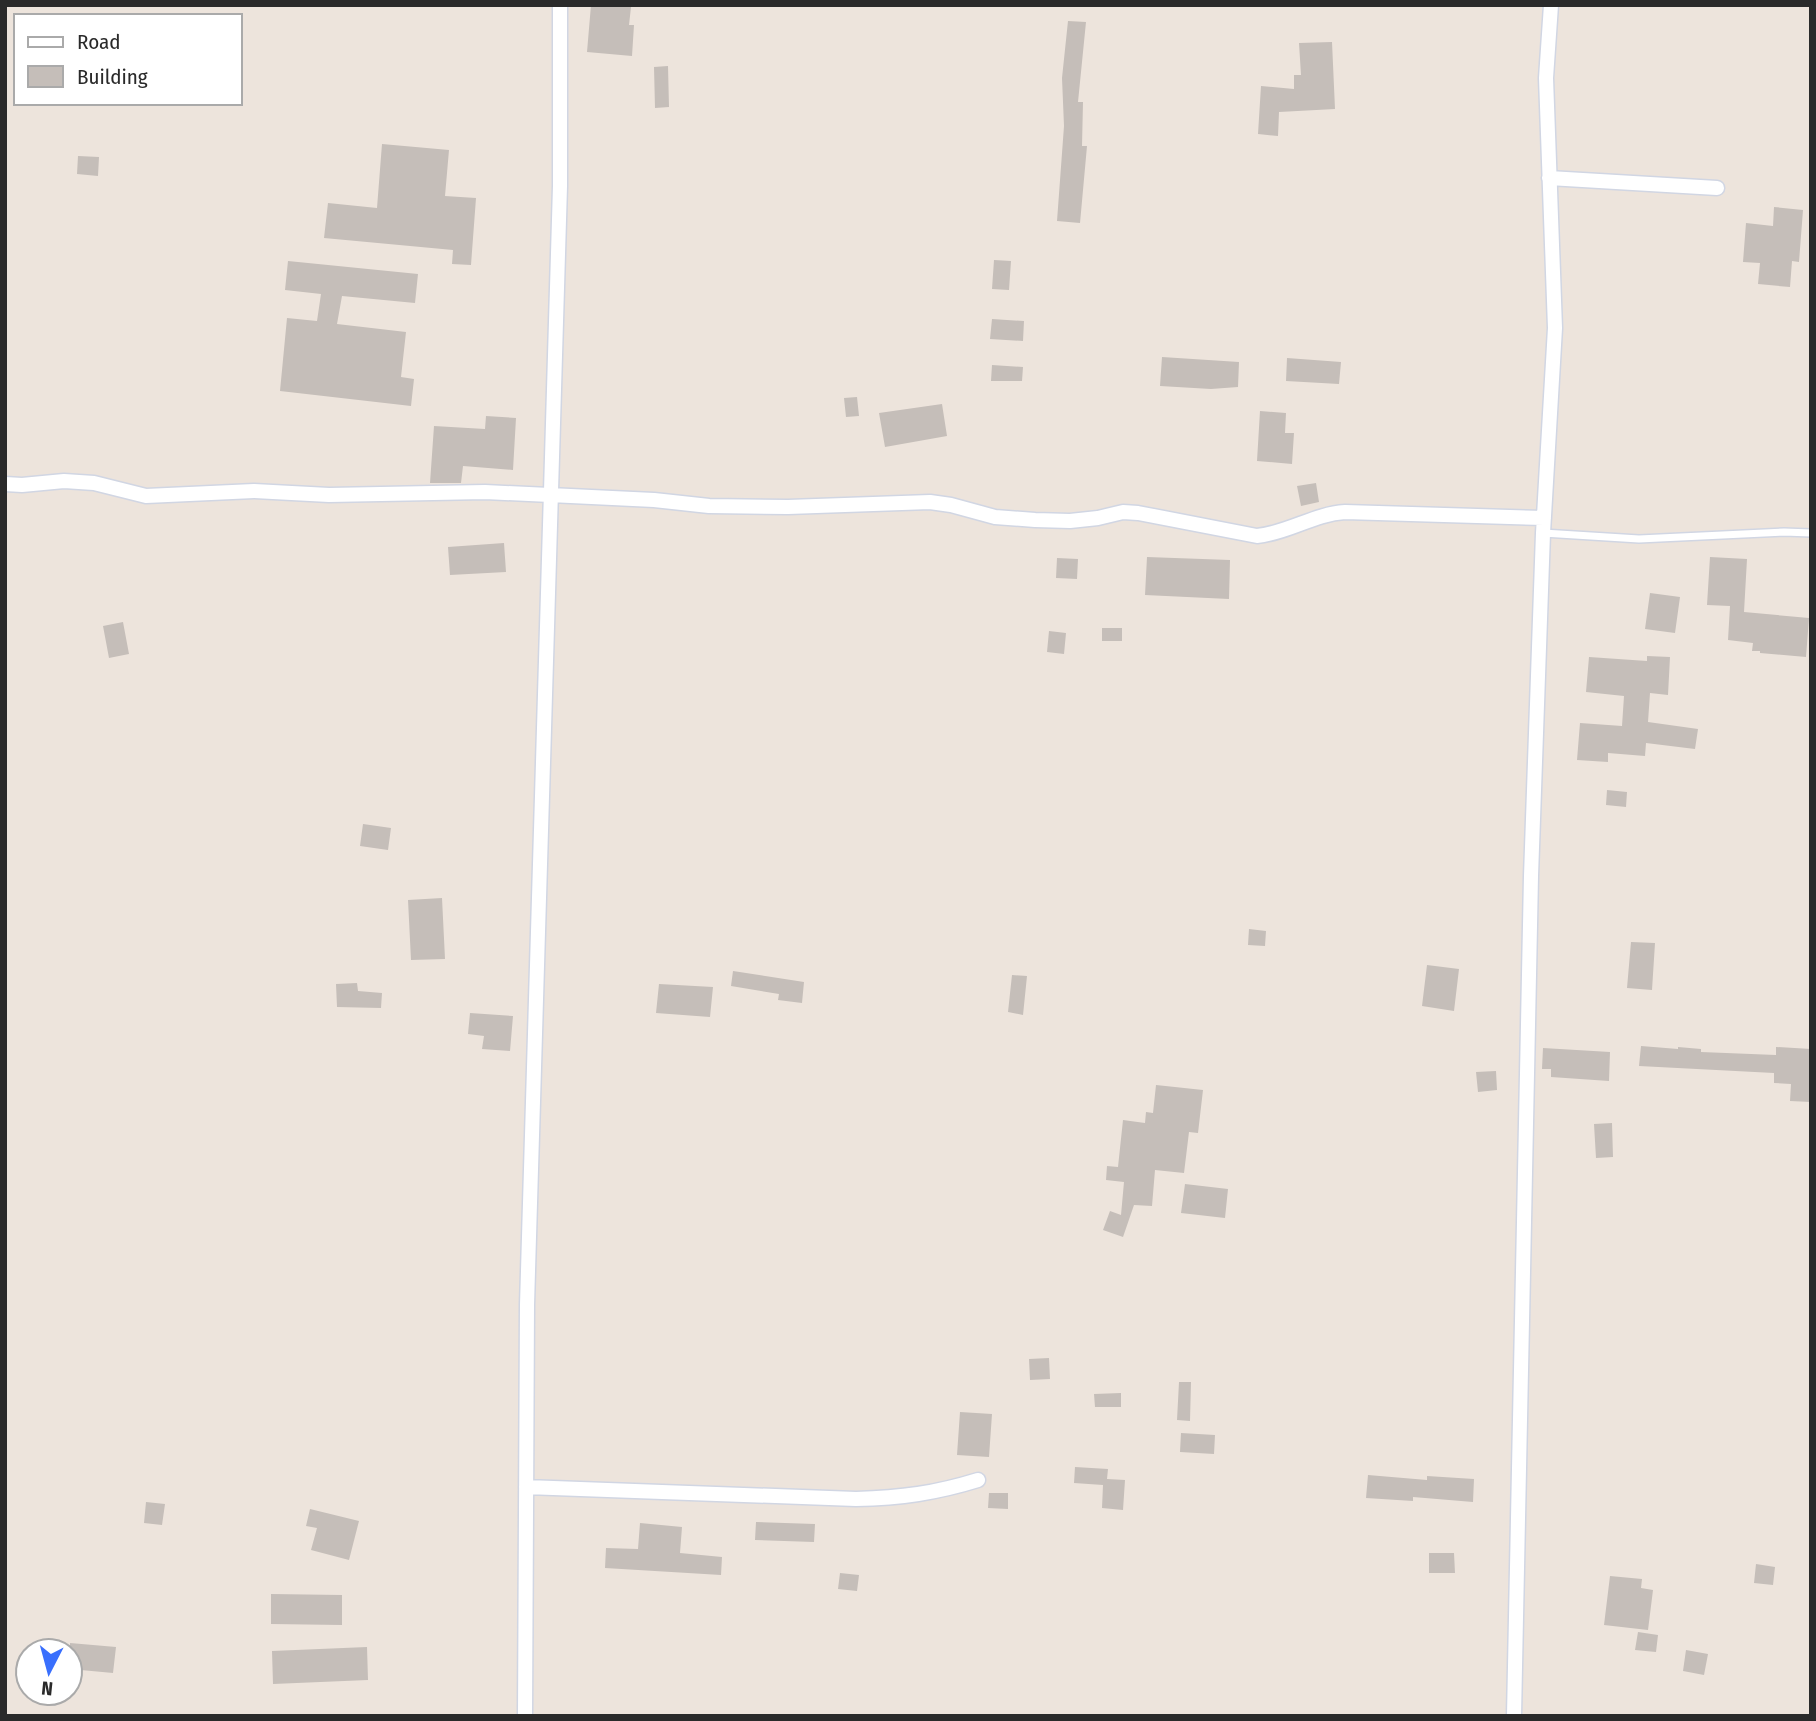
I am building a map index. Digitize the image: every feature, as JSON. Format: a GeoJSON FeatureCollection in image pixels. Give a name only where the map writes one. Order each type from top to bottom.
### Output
{"type":"FeatureCollection","features":[{"type":"Feature","properties":{"kind":"street"},"geometry":{"type":"LineString","coordinates":[[525,1716],[528,1291],[560,186],[559,5]]}},
{"type":"Feature","properties":{"kind":"street"},"geometry":{"type":"LineString","coordinates":[[1514,1716],[1531,876],[1544,525],[1555,328],[1546,78],[1551,5]]}},
{"type":"Feature","properties":{"kind":"street"},"geometry":{"type":"LineString","coordinates":[[1549,178],[1717,188]]}},
{"type":"Feature","properties":{"kind":"street"},"geometry":{"type":"LineString","coordinates":[[5,484],[64,481],[94,483],[146,496],[254,491],[328,495],[485,492],[709,506],[788,507],[930,502],[995,517],[1035,520],[1070,521],[1138,513],[1258,536],[1319,516],[1345,512],[1544,525]]}},
{"type":"Feature","properties":{"kind":"street"},"geometry":{"type":"LineString","coordinates":[[526,1487],[904,1498],[943,1491],[978,1480]]}},
{"type":"Feature","properties":{"kind":"lane"},"geometry":{"type":"LineString","coordinates":[[1544,525],[1639,539],[1811,533]]}},
{"type":"Feature","properties":{"kind":"building"},"geometry":{"type":"Polygon","coordinates":[[[591,5],[631,7],[629,25],[634,25],[632,56],[587,52],[591,5]]]}},
{"type":"Feature","properties":{"kind":"building"},"geometry":{"type":"Polygon","coordinates":[[[1068,21],[1086,22],[1078,102],[1083,102],[1082,146],[1087,146],[1080,223],[1057,221],[1064,126],[1062,78],[1068,21]]]}},
{"type":"Feature","properties":{"kind":"building"},"geometry":{"type":"Polygon","coordinates":[[[1332,42],[1335,109],[1279,112],[1278,136],[1258,134],[1261,86],[1294,89],[1294,75],[1301,75],[1299,43],[1332,42]]]}},
{"type":"Feature","properties":{"kind":"building"},"geometry":{"type":"Polygon","coordinates":[[[668,66],[669,107],[655,108],[654,67],[668,66]]]}},
{"type":"Feature","properties":{"kind":"building"},"geometry":{"type":"Polygon","coordinates":[[[382,144],[449,150],[445,196],[476,198],[471,265],[452,264],[453,250],[324,238],[328,203],[377,208],[382,144]]]}},
{"type":"Feature","properties":{"kind":"building"},"geometry":{"type":"Polygon","coordinates":[[[78,156],[99,157],[98,176],[77,174],[78,156]]]}},
{"type":"Feature","properties":{"kind":"building"},"geometry":{"type":"Polygon","coordinates":[[[1774,207],[1803,210],[1799,262],[1792,261],[1790,287],[1758,284],[1760,263],[1743,262],[1746,223],[1773,226],[1774,207]]]}},
{"type":"Feature","properties":{"kind":"building"},"geometry":{"type":"Polygon","coordinates":[[[994,260],[1011,261],[1009,290],[992,289],[994,260]]]}},
{"type":"Feature","properties":{"kind":"building"},"geometry":{"type":"Polygon","coordinates":[[[288,261],[418,274],[415,303],[342,296],[337,324],[406,332],[401,377],[414,379],[411,406],[280,391],[287,318],[317,321],[321,294],[285,290],[288,261]]]}},
{"type":"Feature","properties":{"kind":"building"},"geometry":{"type":"Polygon","coordinates":[[[992,319],[1024,321],[1023,341],[990,339],[992,319]]]}},
{"type":"Feature","properties":{"kind":"building"},"geometry":{"type":"Polygon","coordinates":[[[1162,357],[1239,362],[1238,387],[1211,389],[1160,386],[1162,357]]]}},
{"type":"Feature","properties":{"kind":"building"},"geometry":{"type":"Polygon","coordinates":[[[1287,358],[1341,362],[1339,384],[1286,381],[1287,358]]]}},
{"type":"Feature","properties":{"kind":"building"},"geometry":{"type":"Polygon","coordinates":[[[992,365],[1023,367],[1022,381],[991,381],[992,365]]]}},
{"type":"Feature","properties":{"kind":"building"},"geometry":{"type":"Polygon","coordinates":[[[857,397],[859,416],[846,417],[844,398],[857,397]]]}},
{"type":"Feature","properties":{"kind":"building"},"geometry":{"type":"Polygon","coordinates":[[[942,404],[947,436],[885,447],[879,413],[942,404]]]}},
{"type":"Feature","properties":{"kind":"building"},"geometry":{"type":"Polygon","coordinates":[[[1260,411],[1286,413],[1285,433],[1294,433],[1292,464],[1257,461],[1260,411]]]}},
{"type":"Feature","properties":{"kind":"building"},"geometry":{"type":"Polygon","coordinates":[[[486,416],[516,418],[513,470],[463,466],[461,483],[430,483],[434,426],[485,429],[486,416]]]}},
{"type":"Feature","properties":{"kind":"building"},"geometry":{"type":"Polygon","coordinates":[[[1316,483],[1319,502],[1301,506],[1297,486],[1316,483]]]}},
{"type":"Feature","properties":{"kind":"building"},"geometry":{"type":"Polygon","coordinates":[[[504,543],[506,572],[450,575],[448,547],[504,543]]]}},
{"type":"Feature","properties":{"kind":"building"},"geometry":{"type":"Polygon","coordinates":[[[1147,557],[1230,560],[1229,599],[1145,595],[1147,557]]]}},
{"type":"Feature","properties":{"kind":"building"},"geometry":{"type":"Polygon","coordinates":[[[1710,557],[1747,559],[1744,612],[1809,618],[1806,657],[1760,653],[1752,651],[1753,643],[1728,640],[1730,606],[1707,605],[1710,557]]]}},
{"type":"Feature","properties":{"kind":"building"},"geometry":{"type":"Polygon","coordinates":[[[1057,558],[1078,559],[1077,579],[1056,578],[1057,558]]]}},
{"type":"Feature","properties":{"kind":"building"},"geometry":{"type":"Polygon","coordinates":[[[1650,593],[1680,597],[1675,633],[1645,629],[1650,593]]]}},
{"type":"Feature","properties":{"kind":"building"},"geometry":{"type":"Polygon","coordinates":[[[123,622],[129,654],[109,658],[103,626],[123,622]]]}},
{"type":"Feature","properties":{"kind":"building"},"geometry":{"type":"Polygon","coordinates":[[[1102,628],[1122,628],[1122,641],[1102,641],[1102,628]]]}},
{"type":"Feature","properties":{"kind":"building"},"geometry":{"type":"Polygon","coordinates":[[[1049,631],[1066,633],[1064,654],[1047,652],[1049,631]]]}},
{"type":"Feature","properties":{"kind":"building"},"geometry":{"type":"Polygon","coordinates":[[[1647,656],[1670,657],[1668,695],[1650,693],[1648,722],[1698,729],[1695,749],[1646,743],[1645,756],[1608,753],[1608,762],[1577,760],[1580,723],[1622,726],[1624,696],[1586,692],[1589,657],[1647,661],[1647,656]]]}},
{"type":"Feature","properties":{"kind":"building"},"geometry":{"type":"Polygon","coordinates":[[[1607,790],[1627,792],[1626,807],[1606,805],[1607,790]]]}},
{"type":"Feature","properties":{"kind":"building"},"geometry":{"type":"Polygon","coordinates":[[[363,824],[391,828],[388,850],[360,846],[363,824]]]}},
{"type":"Feature","properties":{"kind":"building"},"geometry":{"type":"Polygon","coordinates":[[[442,898],[445,959],[411,960],[408,900],[442,898]]]}},
{"type":"Feature","properties":{"kind":"building"},"geometry":{"type":"Polygon","coordinates":[[[1249,929],[1266,931],[1265,946],[1248,945],[1249,929]]]}},
{"type":"Feature","properties":{"kind":"building"},"geometry":{"type":"Polygon","coordinates":[[[1631,942],[1655,943],[1652,990],[1627,988],[1631,942]]]}},
{"type":"Feature","properties":{"kind":"building"},"geometry":{"type":"Polygon","coordinates":[[[1427,965],[1459,969],[1454,1011],[1422,1006],[1427,965]]]}},
{"type":"Feature","properties":{"kind":"building"},"geometry":{"type":"Polygon","coordinates":[[[733,971],[804,982],[802,1003],[778,1000],[779,994],[731,986],[733,971]]]}},
{"type":"Feature","properties":{"kind":"building"},"geometry":{"type":"Polygon","coordinates":[[[1012,975],[1027,976],[1023,1015],[1008,1012],[1012,975]]]}},
{"type":"Feature","properties":{"kind":"building"},"geometry":{"type":"Polygon","coordinates":[[[357,983],[358,991],[382,993],[381,1008],[337,1007],[336,984],[357,983]]]}},
{"type":"Feature","properties":{"kind":"building"},"geometry":{"type":"Polygon","coordinates":[[[659,984],[713,987],[710,1017],[656,1013],[659,984]]]}},
{"type":"Feature","properties":{"kind":"building"},"geometry":{"type":"Polygon","coordinates":[[[470,1013],[513,1016],[510,1051],[482,1049],[484,1036],[468,1034],[470,1013]]]}},
{"type":"Feature","properties":{"kind":"building"},"geometry":{"type":"Polygon","coordinates":[[[1641,1046],[1776,1055],[1776,1047],[1811,1049],[1811,1102],[1790,1101],[1791,1084],[1774,1083],[1774,1073],[1639,1066],[1641,1046]]]}},
{"type":"Feature","properties":{"kind":"building"},"geometry":{"type":"Polygon","coordinates":[[[1543,1048],[1610,1052],[1609,1081],[1551,1077],[1551,1069],[1542,1069],[1543,1048]]]}},
{"type":"Feature","properties":{"kind":"building"},"geometry":{"type":"Polygon","coordinates":[[[1496,1071],[1497,1090],[1478,1092],[1476,1072],[1496,1071]]]}},
{"type":"Feature","properties":{"kind":"building"},"geometry":{"type":"Polygon","coordinates":[[[1156,1085],[1203,1090],[1198,1133],[1189,1132],[1184,1173],[1155,1170],[1152,1206],[1134,1205],[1123,1237],[1103,1230],[1110,1211],[1121,1215],[1124,1182],[1106,1180],[1107,1166],[1118,1167],[1123,1120],[1145,1123],[1146,1112],[1153,1113],[1156,1085]]]}},
{"type":"Feature","properties":{"kind":"building"},"geometry":{"type":"Polygon","coordinates":[[[1612,1123],[1613,1157],[1596,1158],[1594,1124],[1612,1123]]]}},
{"type":"Feature","properties":{"kind":"building"},"geometry":{"type":"Polygon","coordinates":[[[1185,1184],[1228,1189],[1225,1218],[1181,1213],[1185,1184]]]}},
{"type":"Feature","properties":{"kind":"building"},"geometry":{"type":"Polygon","coordinates":[[[1049,1358],[1050,1379],[1030,1380],[1029,1359],[1049,1358]]]}},
{"type":"Feature","properties":{"kind":"building"},"geometry":{"type":"Polygon","coordinates":[[[1179,1382],[1191,1382],[1190,1421],[1177,1420],[1179,1382]]]}},
{"type":"Feature","properties":{"kind":"building"},"geometry":{"type":"Polygon","coordinates":[[[1121,1393],[1121,1407],[1095,1407],[1094,1394],[1121,1393]]]}},
{"type":"Feature","properties":{"kind":"building"},"geometry":{"type":"Polygon","coordinates":[[[960,1412],[992,1414],[989,1457],[957,1455],[960,1412]]]}},
{"type":"Feature","properties":{"kind":"building"},"geometry":{"type":"Polygon","coordinates":[[[1181,1433],[1215,1435],[1214,1454],[1180,1452],[1181,1433]]]}},
{"type":"Feature","properties":{"kind":"building"},"geometry":{"type":"Polygon","coordinates":[[[1075,1467],[1108,1469],[1107,1479],[1125,1480],[1123,1510],[1102,1508],[1103,1485],[1074,1483],[1075,1467]]]}},
{"type":"Feature","properties":{"kind":"building"},"geometry":{"type":"Polygon","coordinates":[[[1368,1475],[1427,1480],[1427,1476],[1474,1479],[1473,1502],[1413,1497],[1413,1501],[1366,1498],[1368,1475]]]}},
{"type":"Feature","properties":{"kind":"building"},"geometry":{"type":"Polygon","coordinates":[[[989,1493],[1008,1493],[1008,1509],[988,1508],[989,1493]]]}},
{"type":"Feature","properties":{"kind":"building"},"geometry":{"type":"Polygon","coordinates":[[[146,1502],[165,1504],[162,1525],[144,1523],[146,1502]]]}},
{"type":"Feature","properties":{"kind":"building"},"geometry":{"type":"Polygon","coordinates":[[[310,1509],[359,1521],[349,1560],[311,1550],[317,1528],[306,1526],[310,1509]]]}},
{"type":"Feature","properties":{"kind":"building"},"geometry":{"type":"Polygon","coordinates":[[[756,1522],[815,1524],[814,1542],[755,1540],[756,1522]]]}},
{"type":"Feature","properties":{"kind":"building"},"geometry":{"type":"Polygon","coordinates":[[[640,1523],[682,1527],[680,1553],[722,1557],[721,1575],[605,1568],[606,1548],[638,1549],[640,1523]]]}},
{"type":"Feature","properties":{"kind":"building"},"geometry":{"type":"Polygon","coordinates":[[[1429,1553],[1454,1553],[1455,1573],[1429,1573],[1429,1553]]]}},
{"type":"Feature","properties":{"kind":"building"},"geometry":{"type":"Polygon","coordinates":[[[1756,1564],[1775,1567],[1773,1585],[1754,1583],[1756,1564]]]}},
{"type":"Feature","properties":{"kind":"building"},"geometry":{"type":"Polygon","coordinates":[[[840,1573],[859,1575],[857,1591],[838,1589],[840,1573]]]}},
{"type":"Feature","properties":{"kind":"building"},"geometry":{"type":"Polygon","coordinates":[[[1610,1576],[1642,1579],[1641,1588],[1653,1590],[1648,1630],[1604,1625],[1610,1576]]]}},
{"type":"Feature","properties":{"kind":"building"},"geometry":{"type":"Polygon","coordinates":[[[271,1594],[342,1595],[342,1625],[271,1624],[271,1594]]]}},
{"type":"Feature","properties":{"kind":"building"},"geometry":{"type":"Polygon","coordinates":[[[1638,1632],[1658,1635],[1656,1652],[1635,1650],[1638,1632]]]}},
{"type":"Feature","properties":{"kind":"building"},"geometry":{"type":"Polygon","coordinates":[[[84,1644],[116,1647],[113,1673],[84,1670],[84,1644]]]}},
{"type":"Feature","properties":{"kind":"building"},"geometry":{"type":"Polygon","coordinates":[[[367,1647],[368,1680],[273,1684],[272,1651],[367,1647]]]}},
{"type":"Feature","properties":{"kind":"building"},"geometry":{"type":"Polygon","coordinates":[[[1686,1650],[1708,1654],[1704,1675],[1683,1671],[1686,1650]]]}}]}
